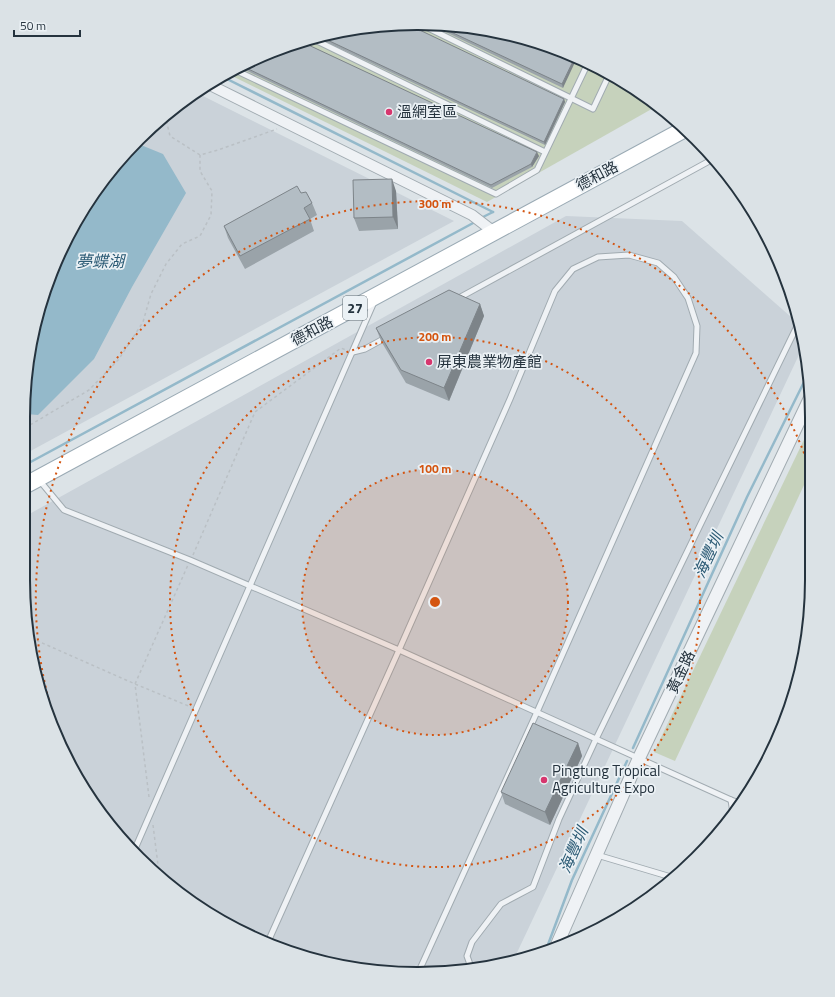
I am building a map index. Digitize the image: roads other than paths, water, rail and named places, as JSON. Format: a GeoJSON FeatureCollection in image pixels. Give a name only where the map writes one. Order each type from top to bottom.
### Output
{"type":"FeatureCollection","features":[{"type":"Feature","properties":{"kind":"main road","name":"德和路"},"geometry":{"type":"LineString","coordinates":[[30,483],[680,132]]}},
{"type":"Feature","properties":{"kind":"street"},"geometry":{"type":"LineString","coordinates":[[215,87],[472,215],[494,232]]}},
{"type":"Feature","properties":{"kind":"street","name":"黃金路"},"geometry":{"type":"LineString","coordinates":[[563,939],[639,758],[805,409]]}},
{"type":"Feature","properties":{"kind":"lane"},"geometry":{"type":"LineString","coordinates":[[438,31],[593,109],[607,80]]}},
{"type":"Feature","properties":{"kind":"lane"},"geometry":{"type":"LineString","coordinates":[[437,40],[441,32]]}},
{"type":"Feature","properties":{"kind":"lane"},"geometry":{"type":"LineString","coordinates":[[320,42],[545,152]]}},
{"type":"Feature","properties":{"kind":"lane"},"geometry":{"type":"LineString","coordinates":[[241,73],[496,194],[536,170],[585,68]]}},
{"type":"Feature","properties":{"kind":"lane"},"geometry":{"type":"LineString","coordinates":[[410,94],[417,81]]}},
{"type":"Feature","properties":{"kind":"lane"},"geometry":{"type":"LineString","coordinates":[[387,142],[390,135]]}},
{"type":"Feature","properties":{"kind":"lane"},"geometry":{"type":"LineString","coordinates":[[454,300],[709,161]]}},
{"type":"Feature","properties":{"kind":"lane"},"geometry":{"type":"LineString","coordinates":[[270,938],[510,399],[555,291],[573,269],[598,257],[630,255],[658,263],[674,277],[688,298],[697,326],[696,353],[537,712],[421,967]]}},
{"type":"Feature","properties":{"kind":"lane"},"geometry":{"type":"LineString","coordinates":[[136,846],[377,296]]}},
{"type":"Feature","properties":{"kind":"lane"},"geometry":{"type":"LineString","coordinates":[[470,964],[467,956],[472,942],[500,904],[533,887],[559,819],[596,739],[795,330]]}},
{"type":"Feature","properties":{"kind":"lane"},"geometry":{"type":"LineString","coordinates":[[353,352],[364,349],[392,334]]}},
{"type":"Feature","properties":{"kind":"lane"},"geometry":{"type":"LineString","coordinates":[[39,479],[64,510],[190,560],[399,650],[735,801]]}},
{"type":"Feature","properties":{"kind":"lane"},"geometry":{"type":"LineString","coordinates":[[731,800],[732,806]]}},
{"type":"Feature","properties":{"kind":"lane"},"geometry":{"type":"LineString","coordinates":[[597,855],[667,876]]}},
{"type":"Feature","properties":{"kind":"water","name":"夢蝶湖"},"geometry":{"type":"Polygon","coordinates":[[[141,145],[163,154],[186,193],[132,287],[94,359],[38,415],[30,414],[33,367],[37,342],[43,317],[59,269],[70,246],[95,202],[141,145]]]}},
{"type":"Feature","properties":{"kind":"waterway"},"geometry":{"type":"LineString","coordinates":[[228,80],[493,212]]}},
{"type":"Feature","properties":{"kind":"waterway"},"geometry":{"type":"LineString","coordinates":[[481,218],[493,212]]}},
{"type":"Feature","properties":{"kind":"waterway"},"geometry":{"type":"LineString","coordinates":[[30,462],[475,222]]}},
{"type":"Feature","properties":{"kind":"waterway","name":"海豐圳"},"geometry":{"type":"LineString","coordinates":[[633,748],[747,497],[803,383]]}},
{"type":"Feature","properties":{"kind":"waterway","name":"海豐圳"},"geometry":{"type":"LineString","coordinates":[[548,944],[572,880],[627,761]]}},
{"type":"Feature","properties":{"kind":"place","name":"溫網室區"},"geometry":{"type":"Point","coordinates":[389,112]}},
{"type":"Feature","properties":{"kind":"place","name":"屏東農業物產館"},"geometry":{"type":"Point","coordinates":[429,362]}},
{"type":"Feature","properties":{"kind":"place","name":"Pingtung Tropical Agriculture Expo"},"geometry":{"type":"Point","coordinates":[544,780]}}]}
